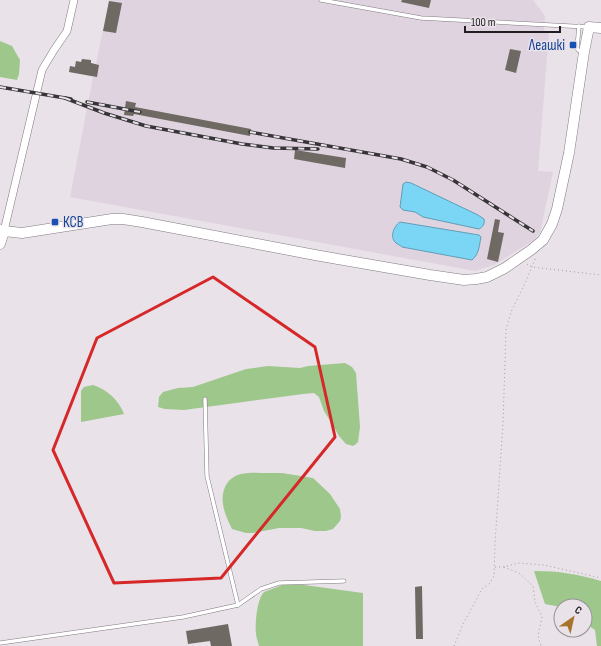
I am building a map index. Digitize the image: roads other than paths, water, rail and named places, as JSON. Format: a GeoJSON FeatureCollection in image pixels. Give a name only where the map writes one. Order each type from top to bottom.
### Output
{"type":"FeatureCollection","features":[{"type":"Feature","properties":{"kind":"street"},"geometry":{"type":"LineString","coordinates":[[0,244],[2,229],[42,70],[67,31],[74,0]]}},
{"type":"Feature","properties":{"kind":"street"},"geometry":{"type":"LineString","coordinates":[[2,229],[22,233],[54,229],[100,220],[123,219],[315,255],[444,277],[464,280],[487,277],[505,268],[531,250],[543,240],[552,224],[557,209],[569,153],[584,52],[584,27],[601,28]]}},
{"type":"Feature","properties":{"kind":"lane"},"geometry":{"type":"LineString","coordinates":[[322,0],[421,18],[584,27]]}},
{"type":"Feature","properties":{"kind":"lane"},"geometry":{"type":"LineString","coordinates":[[205,399],[207,476],[238,605]]}},
{"type":"Feature","properties":{"kind":"lane"},"geometry":{"type":"LineString","coordinates":[[0,643],[183,617],[238,605],[261,589],[279,583],[344,581]]}},
{"type":"Feature","properties":{"kind":"water"},"geometry":{"type":"Polygon","coordinates":[[[406,182],[478,215],[484,219],[482,227],[479,229],[423,217],[415,212],[403,210],[400,207],[403,184],[406,182]]]}},
{"type":"Feature","properties":{"kind":"water"},"geometry":{"type":"Polygon","coordinates":[[[400,222],[479,235],[481,237],[477,253],[472,260],[402,247],[394,241],[393,238],[394,229],[400,222]]]}},
{"type":"Feature","properties":{"kind":"railway"},"geometry":{"type":"LineString","coordinates":[[0,87],[71,99]]}},
{"type":"Feature","properties":{"kind":"railway"},"geometry":{"type":"LineString","coordinates":[[65,98],[104,113],[146,126],[242,144],[273,148],[318,149]]}},
{"type":"Feature","properties":{"kind":"railway"},"geometry":{"type":"LineString","coordinates":[[87,102],[140,112]]}},
{"type":"Feature","properties":{"kind":"railway"},"geometry":{"type":"LineString","coordinates":[[250,132],[401,159],[427,167],[453,180],[533,231]]}},
{"type":"Feature","properties":{"kind":"place","name":"Леашкі"},"geometry":{"type":"Point","coordinates":[573,45]}},
{"type":"Feature","properties":{"kind":"place","name":"КСВ"},"geometry":{"type":"Point","coordinates":[55,222]}}]}
